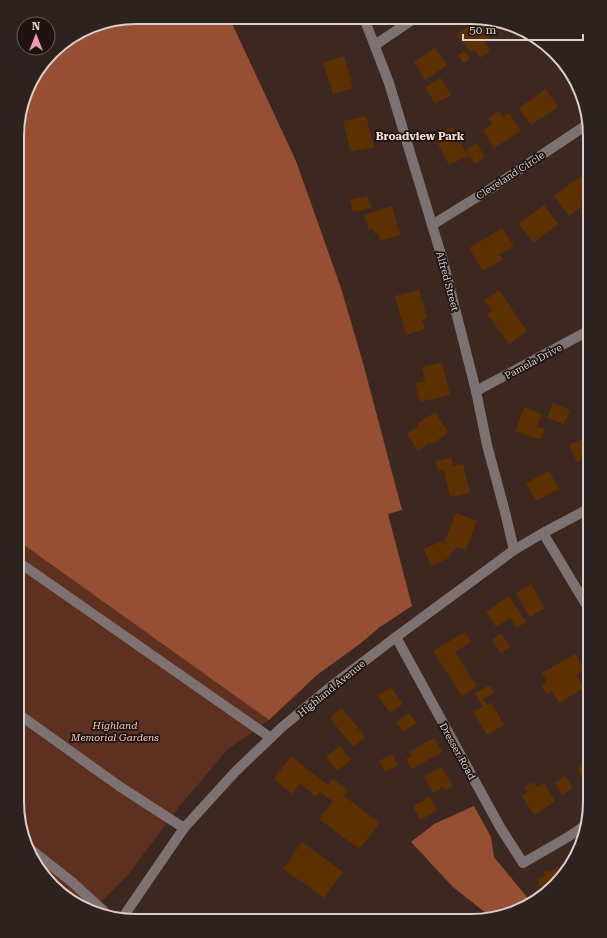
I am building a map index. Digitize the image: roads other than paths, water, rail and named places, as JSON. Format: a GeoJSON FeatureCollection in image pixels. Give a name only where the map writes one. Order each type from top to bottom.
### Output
{"type":"FeatureCollection","features":[{"type":"Feature","properties":{"kind":"street","name":"Alfred Street"},"geometry":{"type":"LineString","coordinates":[[366,24],[389,83],[444,261],[514,550]]}},
{"type":"Feature","properties":{"kind":"street"},"geometry":{"type":"LineString","coordinates":[[375,45],[406,24]]}},
{"type":"Feature","properties":{"kind":"street","name":"Cleveland Circle"},"geometry":{"type":"LineString","coordinates":[[432,225],[495,186],[582,128]]}},
{"type":"Feature","properties":{"kind":"street","name":"Pamela Drive"},"geometry":{"type":"LineString","coordinates":[[476,391],[583,334]]}},
{"type":"Feature","properties":{"kind":"street","name":"Highland Avenue"},"geometry":{"type":"LineString","coordinates":[[126,913],[184,828],[203,806],[271,738],[329,688],[514,550],[542,533],[583,512]]}},
{"type":"Feature","properties":{"kind":"street"},"geometry":{"type":"LineString","coordinates":[[542,533],[583,600]]}},
{"type":"Feature","properties":{"kind":"street"},"geometry":{"type":"LineString","coordinates":[[24,566],[271,738]]}},
{"type":"Feature","properties":{"kind":"street","name":"Dresser Road"},"geometry":{"type":"LineString","coordinates":[[396,637],[500,827],[523,862],[580,829]]}},
{"type":"Feature","properties":{"kind":"street"},"geometry":{"type":"LineString","coordinates":[[24,718],[119,786],[184,828]]}},
{"type":"Feature","properties":{"kind":"street"},"geometry":{"type":"LineString","coordinates":[[37,854],[72,882],[100,907]]}},
{"type":"Feature","properties":{"kind":"district","name":"Broadview Park"},"geometry":{"type":"Point","coordinates":[420,136]}},
{"type":"Feature","properties":{"kind":"park label","name":"Highland Memorial Gardens"},"geometry":{"type":"Point","coordinates":[115,730]}}]}
